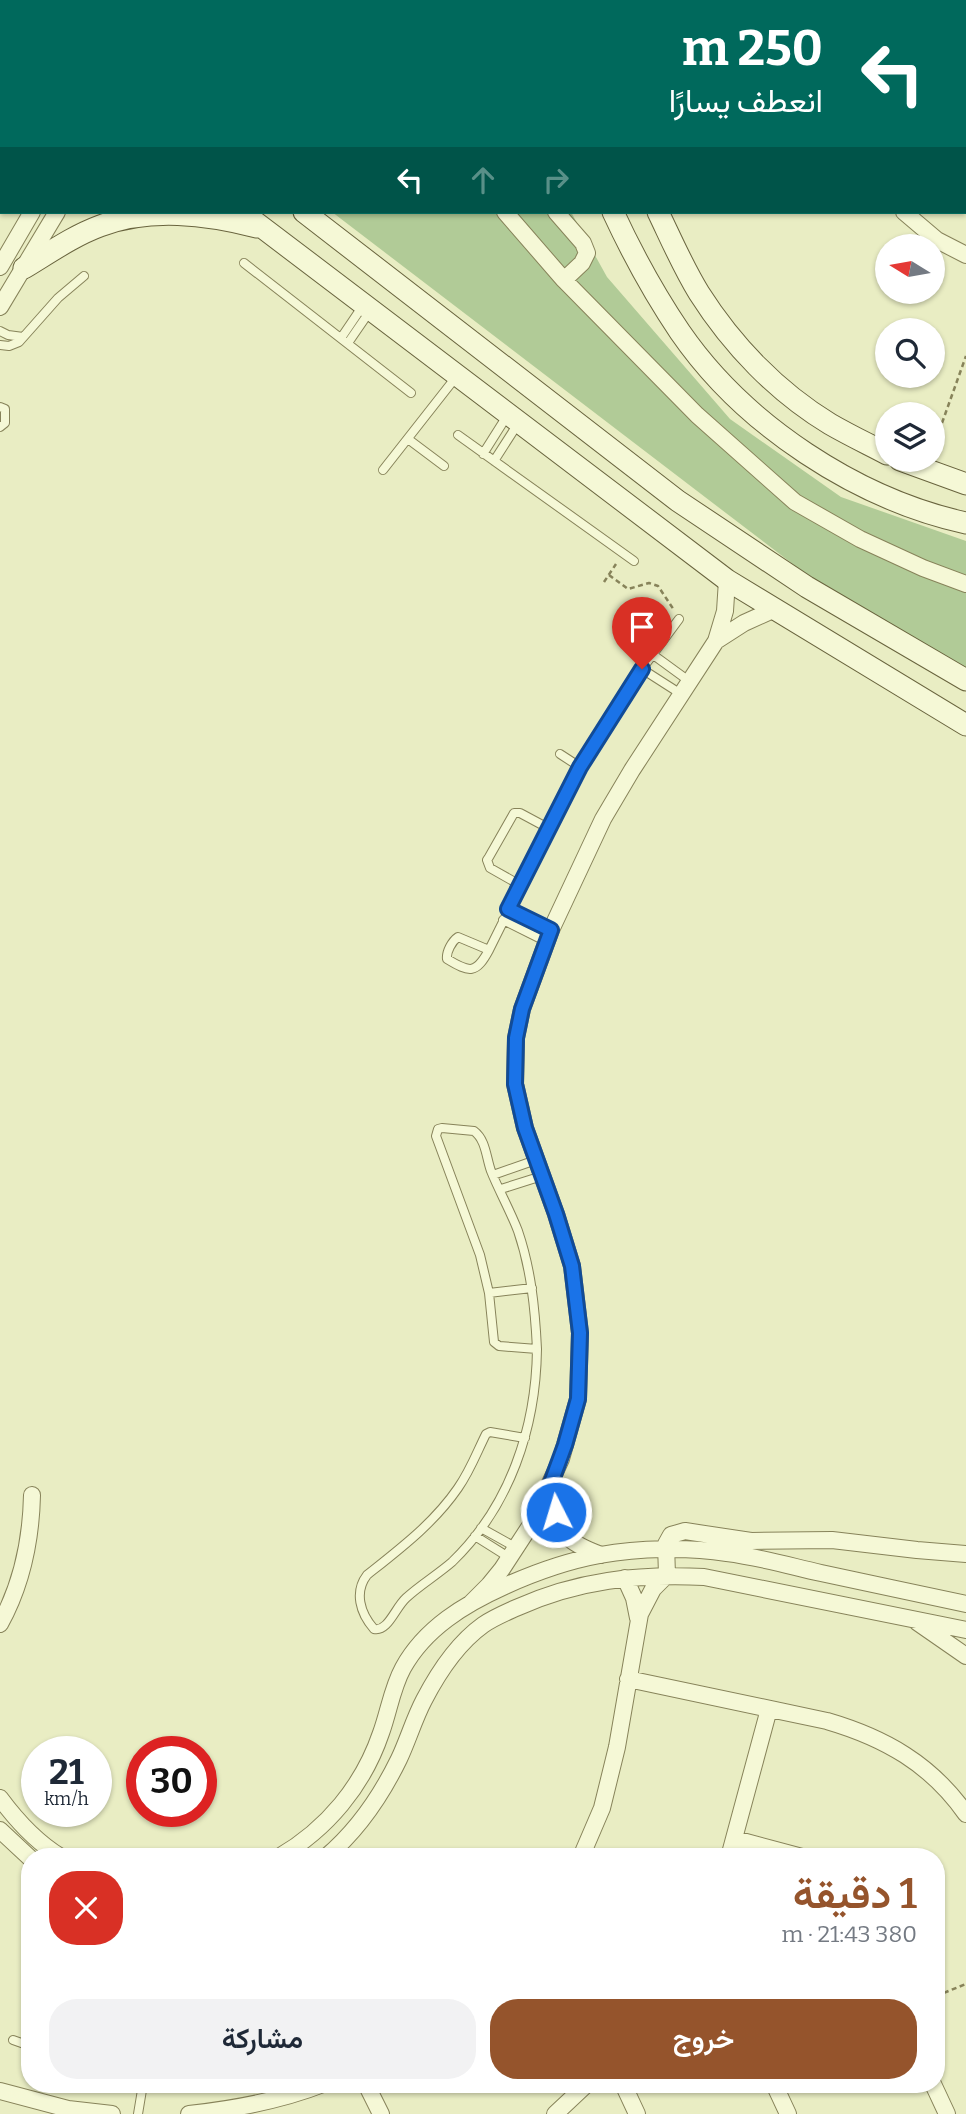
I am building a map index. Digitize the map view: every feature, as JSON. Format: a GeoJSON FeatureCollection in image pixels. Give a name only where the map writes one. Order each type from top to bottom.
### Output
{"type":"FeatureCollection","features":[{"type":"Feature","properties":{"kind":"street"},"geometry":{"type":"LineString","coordinates":[[0,267],[31,214]]}},
{"type":"Feature","properties":{"kind":"street"},"geometry":{"type":"LineString","coordinates":[[0,307],[56,214]]}},
{"type":"Feature","properties":{"kind":"street"},"geometry":{"type":"LineString","coordinates":[[24,268],[76,237],[101,225],[125,219],[179,214],[207,216],[264,228]]}},
{"type":"Feature","properties":{"kind":"street"},"geometry":{"type":"LineString","coordinates":[[245,214],[727,580],[966,724]]}},
{"type":"Feature","properties":{"kind":"street"},"geometry":{"type":"LineString","coordinates":[[307,214],[678,501],[807,587],[966,680]]}},
{"type":"Feature","properties":{"kind":"street"},"geometry":{"type":"LineString","coordinates":[[507,214],[564,280],[697,415],[795,502],[860,539],[966,584]]}},
{"type":"Feature","properties":{"kind":"street"},"geometry":{"type":"LineString","coordinates":[[558,214],[583,243],[587,253],[582,263],[564,280]]}},
{"type":"Feature","properties":{"kind":"street"},"geometry":{"type":"LineString","coordinates":[[614,214],[647,277],[681,333],[722,383],[769,428],[823,464],[885,496],[966,523]]}},
{"type":"Feature","properties":{"kind":"street"},"geometry":{"type":"LineString","coordinates":[[659,214],[698,291],[715,317],[757,365],[812,412],[875,448]]}},
{"type":"Feature","properties":{"kind":"street"},"geometry":{"type":"LineString","coordinates":[[906,214],[937,240],[966,255]]}},
{"type":"Feature","properties":{"kind":"street"},"geometry":{"type":"LineString","coordinates":[[929,472],[966,484]]}},
{"type":"Feature","properties":{"kind":"street"},"geometry":{"type":"LineString","coordinates":[[471,1603],[514,1553],[551,1483],[578,1399],[580,1333],[572,1266],[525,1128],[515,1084],[516,1038],[522,1009],[549,936],[603,819],[716,641],[725,611],[727,580]]}},
{"type":"Feature","properties":{"kind":"street"},"geometry":{"type":"LineString","coordinates":[[716,641],[744,623],[775,610]]}},
{"type":"Feature","properties":{"kind":"street"},"geometry":{"type":"LineString","coordinates":[[551,1483],[562,1530],[575,1543],[601,1555]]}},
{"type":"Feature","properties":{"kind":"street"},"geometry":{"type":"LineString","coordinates":[[0,1624],[23,1569],[32,1495]]}},
{"type":"Feature","properties":{"kind":"street"},"geometry":{"type":"LineString","coordinates":[[585,1848],[601,1808],[617,1747],[638,1624],[648,1597],[667,1575],[666,1544],[671,1535],[685,1531],[751,1541],[832,1539],[966,1554]]}},
{"type":"Feature","properties":{"kind":"street"},"geometry":{"type":"LineString","coordinates":[[292,1848],[318,1830],[357,1784],[375,1749],[404,1666],[436,1627],[495,1590],[551,1567],[625,1551],[727,1553],[966,1604]]}},
{"type":"Feature","properties":{"kind":"street"},"geometry":{"type":"LineString","coordinates":[[335,1848],[354,1830],[373,1805],[398,1760],[433,1684],[471,1636],[484,1625],[538,1598],[607,1579],[667,1575],[704,1577],[966,1630]]}},
{"type":"Feature","properties":{"kind":"street"},"geometry":{"type":"LineString","coordinates":[[625,1578],[635,1598],[638,1624]]}},
{"type":"Feature","properties":{"kind":"street"},"geometry":{"type":"LineString","coordinates":[[912,1618],[966,1656]]}},
{"type":"Feature","properties":{"kind":"street"},"geometry":{"type":"LineString","coordinates":[[628,1679],[857,1730],[912,1758],[936,1779],[966,1814]]}},
{"type":"Feature","properties":{"kind":"street"},"geometry":{"type":"LineString","coordinates":[[732,1848],[769,1709]]}},
{"type":"Feature","properties":{"kind":"street"},"geometry":{"type":"LineString","coordinates":[[0,1798],[23,1826],[48,1848]]}},
{"type":"Feature","properties":{"kind":"street"},"geometry":{"type":"LineString","coordinates":[[0,1830],[21,1850]]}},
{"type":"Feature","properties":{"kind":"street"},"geometry":{"type":"LineString","coordinates":[[735,1839],[768,1848]]}},
{"type":"Feature","properties":{"kind":"street"},"geometry":{"type":"LineString","coordinates":[[0,2091],[68,2109],[111,2114]]}},
{"type":"Feature","properties":{"kind":"street"},"geometry":{"type":"LineString","coordinates":[[189,2114],[236,2109],[301,2093]]}},
{"type":"Feature","properties":{"kind":"street"},"geometry":{"type":"LineString","coordinates":[[370,2093],[381,2114]]}},
{"type":"Feature","properties":{"kind":"street"},"geometry":{"type":"LineString","coordinates":[[555,2114],[577,2093]]}},
{"type":"Feature","properties":{"kind":"street"},"geometry":{"type":"LineString","coordinates":[[627,2093],[637,2114]]}},
{"type":"Feature","properties":{"kind":"street"},"geometry":{"type":"LineString","coordinates":[[778,2093],[788,2114]]}},
{"type":"Feature","properties":{"kind":"street"},"geometry":{"type":"LineString","coordinates":[[937,2093],[947,2114]]}},
{"type":"Feature","properties":{"kind":"lane"},"geometry":{"type":"LineString","coordinates":[[244,263],[411,393]]}},
{"type":"Feature","properties":{"kind":"lane"},"geometry":{"type":"LineString","coordinates":[[0,345],[14,345],[58,298],[84,276]]}},
{"type":"Feature","properties":{"kind":"lane"},"geometry":{"type":"LineString","coordinates":[[344,341],[367,307]]}},
{"type":"Feature","properties":{"kind":"lane"},"geometry":{"type":"LineString","coordinates":[[0,331],[23,337]]}},
{"type":"Feature","properties":{"kind":"lane"},"geometry":{"type":"LineString","coordinates":[[383,470],[458,375]]}},
{"type":"Feature","properties":{"kind":"lane"},"geometry":{"type":"LineString","coordinates":[[0,407],[5,409],[6,413],[5,424],[0,427]]}},
{"type":"Feature","properties":{"kind":"lane"},"geometry":{"type":"LineString","coordinates":[[484,454],[514,417]]}},
{"type":"Feature","properties":{"kind":"lane"},"geometry":{"type":"LineString","coordinates":[[494,461],[514,417]]}},
{"type":"Feature","properties":{"kind":"lane"},"geometry":{"type":"LineString","coordinates":[[458,435],[635,561]]}},
{"type":"Feature","properties":{"kind":"lane"},"geometry":{"type":"LineString","coordinates":[[408,439],[444,466]]}},
{"type":"Feature","properties":{"kind":"lane"},"geometry":{"type":"LineString","coordinates":[[489,950],[458,937],[447,957],[449,961],[471,970],[481,965],[489,950],[548,828],[580,767],[652,654],[679,619]]}},
{"type":"Feature","properties":{"kind":"lane"},"geometry":{"type":"LineString","coordinates":[[652,654],[685,688]]}},
{"type":"Feature","properties":{"kind":"lane"},"geometry":{"type":"LineString","coordinates":[[642,669],[685,688]]}},
{"type":"Feature","properties":{"kind":"lane"},"geometry":{"type":"LineString","coordinates":[[560,754],[580,767]]}},
{"type":"Feature","properties":{"kind":"lane"},"geometry":{"type":"LineString","coordinates":[[520,885],[490,868],[487,860],[514,813],[520,813],[548,828]]}},
{"type":"Feature","properties":{"kind":"lane"},"geometry":{"type":"LineString","coordinates":[[508,909],[549,936]]}},
{"type":"Feature","properties":{"kind":"lane"},"geometry":{"type":"LineString","coordinates":[[503,920],[549,936]]}},
{"type":"Feature","properties":{"kind":"lane"},"geometry":{"type":"LineString","coordinates":[[525,1438],[490,1432],[486,1434],[470,1468],[448,1503],[419,1532],[367,1575],[362,1582],[359,1599],[374,1629],[384,1628],[402,1601],[450,1563],[481,1528],[508,1485],[525,1438],[535,1394],[537,1349],[532,1289],[524,1249],[478,1134],[470,1130],[445,1127],[438,1129],[436,1136],[481,1255],[496,1345],[537,1349]]}},
{"type":"Feature","properties":{"kind":"lane"},"geometry":{"type":"LineString","coordinates":[[493,1175],[536,1160]]}},
{"type":"Feature","properties":{"kind":"lane"},"geometry":{"type":"LineString","coordinates":[[501,1189],[542,1176]]}},
{"type":"Feature","properties":{"kind":"lane"},"geometry":{"type":"LineString","coordinates":[[489,1293],[532,1289]]}},
{"type":"Feature","properties":{"kind":"lane"},"geometry":{"type":"LineString","coordinates":[[481,1528],[514,1553]]}},
{"type":"Feature","properties":{"kind":"lane"},"geometry":{"type":"LineString","coordinates":[[475,1536],[514,1553]]}},
{"type":"Feature","properties":{"kind":"lane"},"geometry":{"type":"LineString","coordinates":[[13,2040],[21,2043]]}},
{"type":"Feature","properties":{"kind":"lane"},"geometry":{"type":"LineString","coordinates":[[138,2114],[142,2093]]}},
{"type":"Feature","properties":{"kind":"path"},"geometry":{"type":"LineString","coordinates":[[945,415],[966,356]]}},
{"type":"Feature","properties":{"kind":"path"},"geometry":{"type":"LineString","coordinates":[[604,582],[624,553]]}},
{"type":"Feature","properties":{"kind":"path"},"geometry":{"type":"LineString","coordinates":[[609,575],[628,589],[649,583],[658,586],[679,619]]}},
{"type":"Feature","properties":{"kind":"path"},"geometry":{"type":"LineString","coordinates":[[945,1992],[966,1984]]}},
{"type":"Feature","properties":{"kind":"green space"},"geometry":{"type":"Polygon","coordinates":[[[335,214],[572,214],[607,277],[730,419],[841,497],[966,541],[966,672],[845,604],[335,214]]]}},
{"type":"Feature","properties":{"kind":"route"},"geometry":{"type":"LineString","coordinates":[[556,1512],[551,1483],[578,1399],[580,1333],[572,1266],[525,1128],[515,1084],[516,1038],[522,1009],[551,930],[508,909],[580,767],[642,669]]}}]}
